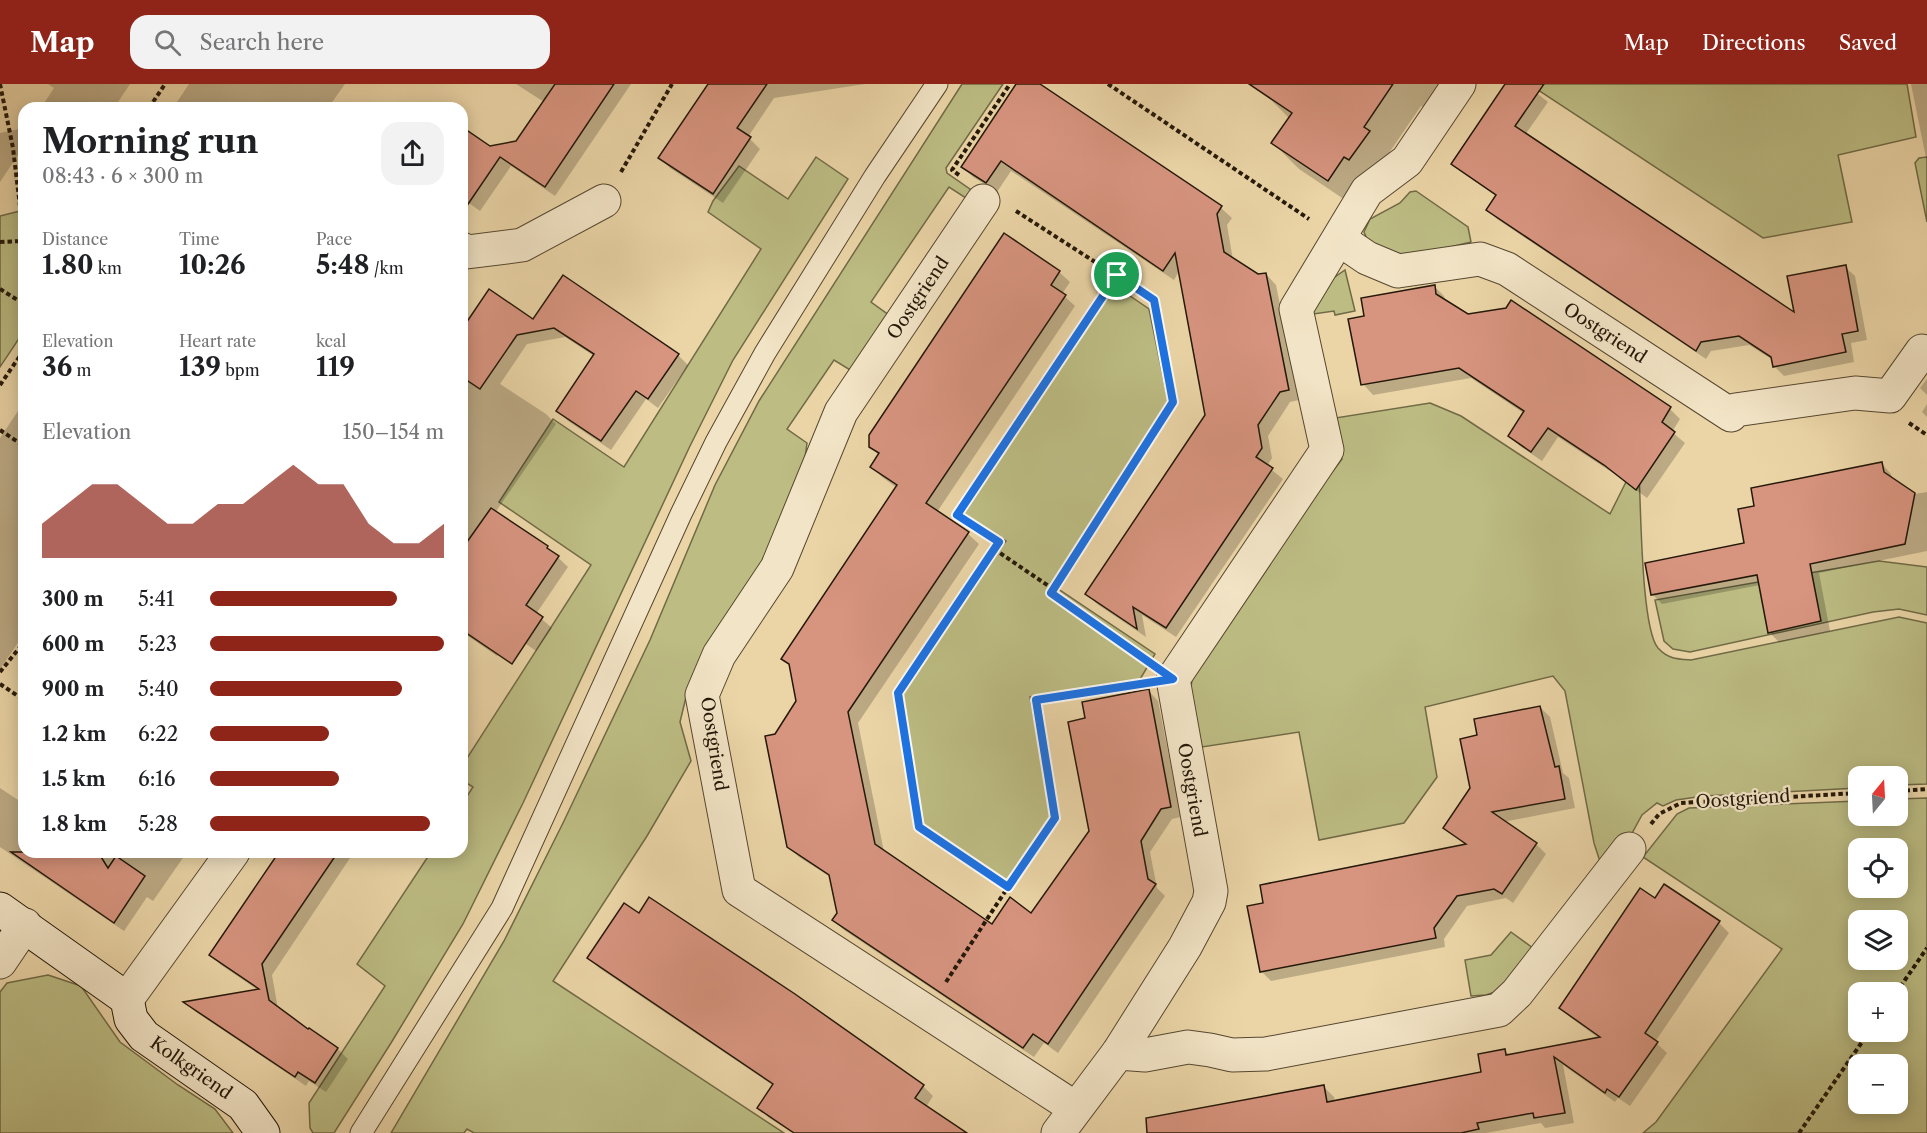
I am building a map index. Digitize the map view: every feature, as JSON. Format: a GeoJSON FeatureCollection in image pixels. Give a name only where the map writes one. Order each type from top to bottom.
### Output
{"type":"FeatureCollection","features":[{"type":"Feature","properties":{"kind":"street"},"geometry":{"type":"LineString","coordinates":[[1173,679],[1327,450],[1296,309],[1367,191],[1407,161],[1459,84]]}},
{"type":"Feature","properties":{"kind":"street"},"geometry":{"type":"LineString","coordinates":[[468,253],[522,245],[604,201]]}},
{"type":"Feature","properties":{"kind":"street","name":"Oostgriend"},"geometry":{"type":"LineString","coordinates":[[996,204],[841,412],[777,568],[719,655],[702,695],[740,890],[926,1012],[1066,1121],[1118,1053],[1185,947],[1209,902],[1211,891],[1173,679]]}},
{"type":"Feature","properties":{"kind":"street","name":"Oostgriend"},"geometry":{"type":"LineString","coordinates":[[1339,239],[1367,258],[1398,271],[1480,259],[1507,269],[1731,415],[1735,410],[1856,393],[1890,396],[1922,351]]}},
{"type":"Feature","properties":{"kind":"street"},"geometry":{"type":"LineString","coordinates":[[1118,1053],[1145,1055],[1188,1047],[1232,1055],[1266,1054],[1499,1010],[1517,993],[1629,849]]}},
{"type":"Feature","properties":{"kind":"street"},"geometry":{"type":"LineString","coordinates":[[0,962],[12,917],[127,999],[229,858]]}},
{"type":"Feature","properties":{"kind":"street","name":"Kolkgriend"},"geometry":{"type":"LineString","coordinates":[[127,999],[131,1018],[144,1036],[243,1105],[263,1133]]}},
{"type":"Feature","properties":{"kind":"lane"},"geometry":{"type":"LineString","coordinates":[[361,1133],[502,908],[716,442],[765,353],[875,176],[937,84]]}},
{"type":"Feature","properties":{"kind":"path"},"geometry":{"type":"LineString","coordinates":[[0,84],[13,148],[18,190]]}},
{"type":"Feature","properties":{"kind":"path"},"geometry":{"type":"LineString","coordinates":[[153,102],[165,84]]}},
{"type":"Feature","properties":{"kind":"path"},"geometry":{"type":"LineString","coordinates":[[604,201],[672,84]]}},
{"type":"Feature","properties":{"kind":"path"},"geometry":{"type":"LineString","coordinates":[[961,176],[952,170],[1010,84]]}},
{"type":"Feature","properties":{"kind":"path"},"geometry":{"type":"LineString","coordinates":[[1108,84],[1339,239]]}},
{"type":"Feature","properties":{"kind":"path"},"geometry":{"type":"LineString","coordinates":[[996,204],[1117,275],[1154,300],[1173,402],[1051,593],[1173,679]]}},
{"type":"Feature","properties":{"kind":"path"},"geometry":{"type":"LineString","coordinates":[[0,242],[18,240]]}},
{"type":"Feature","properties":{"kind":"path"},"geometry":{"type":"LineString","coordinates":[[1008,887],[919,827],[898,693],[999,542],[957,515],[1117,275]]}},
{"type":"Feature","properties":{"kind":"path"},"geometry":{"type":"LineString","coordinates":[[0,288],[18,300]]}},
{"type":"Feature","properties":{"kind":"path"},"geometry":{"type":"LineString","coordinates":[[0,385],[18,359]]}},
{"type":"Feature","properties":{"kind":"path"},"geometry":{"type":"LineString","coordinates":[[0,430],[18,442]]}},
{"type":"Feature","properties":{"kind":"path"},"geometry":{"type":"LineString","coordinates":[[994,549],[1053,589]]}},
{"type":"Feature","properties":{"kind":"path"},"geometry":{"type":"LineString","coordinates":[[0,672],[18,650]]}},
{"type":"Feature","properties":{"kind":"path"},"geometry":{"type":"LineString","coordinates":[[926,1012],[1055,818],[1036,700],[1173,679]]}},
{"type":"Feature","properties":{"kind":"path"},"geometry":{"type":"LineString","coordinates":[[0,684],[18,696]]}},
{"type":"Feature","properties":{"kind":"path"},"geometry":{"type":"LineString","coordinates":[[1908,790],[1927,789]]}},
{"type":"Feature","properties":{"kind":"path","name":"Oostgriend"},"geometry":{"type":"LineString","coordinates":[[1629,849],[1659,814],[1681,803],[1848,794]]}},
{"type":"Feature","properties":{"kind":"path"},"geometry":{"type":"LineString","coordinates":[[1904,982],[1927,948]]}},
{"type":"Feature","properties":{"kind":"path"},"geometry":{"type":"LineString","coordinates":[[1799,1133],[1862,1042]]}},
{"type":"Feature","properties":{"kind":"green space"},"geometry":{"type":"Polygon","coordinates":[[[962,84],[1003,84],[946,168],[947,173],[977,194],[972,202],[949,187],[871,302],[893,318],[855,373],[834,360],[787,429],[807,443],[802,480],[783,530],[712,643],[686,697],[680,722],[691,761],[647,836],[553,981],[784,1133],[474,1133],[467,1129],[464,1133],[391,1133],[504,941],[650,640],[715,485],[759,401],[962,84]]]}},
{"type":"Feature","properties":{"kind":"green space"},"geometry":{"type":"Polygon","coordinates":[[[1529,84],[1907,84],[1916,137],[1838,155],[1852,222],[1763,238],[1529,84]]]}},
{"type":"Feature","properties":{"kind":"green space"},"geometry":{"type":"Polygon","coordinates":[[[816,157],[848,179],[733,360],[690,446],[523,803],[463,924],[334,1133],[313,1133],[310,1128],[309,1103],[385,986],[357,964],[427,858],[468,858],[468,795],[473,787],[468,784],[468,757],[591,565],[499,502],[553,419],[624,467],[761,249],[708,212],[713,201],[739,166],[788,199],[816,157]]]}},
{"type":"Feature","properties":{"kind":"green space"},"geometry":{"type":"Polygon","coordinates":[[[1927,157],[1927,222],[1915,163],[1919,158],[1927,157]]]}},
{"type":"Feature","properties":{"kind":"green space"},"geometry":{"type":"Polygon","coordinates":[[[1416,191],[1468,227],[1471,242],[1401,259],[1370,246],[1364,232],[1370,219],[1400,203],[1410,192],[1416,191]]]}},
{"type":"Feature","properties":{"kind":"green space"},"geometry":{"type":"Polygon","coordinates":[[[18,212],[18,340],[0,367],[0,216],[18,212]]]}},
{"type":"Feature","properties":{"kind":"green space"},"geometry":{"type":"Polygon","coordinates":[[[1345,270],[1355,311],[1335,315],[1334,311],[1306,315],[1332,279],[1345,270]]]}},
{"type":"Feature","properties":{"kind":"green space"},"geometry":{"type":"Polygon","coordinates":[[[1114,285],[1149,309],[1168,401],[1051,584],[1155,654],[1139,681],[1030,697],[1052,818],[1008,882],[923,824],[902,694],[1006,541],[964,514],[1114,285]]]}},
{"type":"Feature","properties":{"kind":"green space"},"geometry":{"type":"Polygon","coordinates":[[[1430,403],[1461,416],[1610,514],[1630,474],[1639,475],[1648,617],[1652,636],[1658,648],[1677,659],[1691,660],[1899,617],[1927,623],[1927,784],[1908,785],[1908,766],[1848,766],[1848,789],[1704,796],[1676,800],[1663,806],[1657,803],[1642,815],[1625,846],[1604,874],[1594,843],[1565,691],[1553,676],[1425,707],[1437,777],[1404,823],[1319,840],[1299,732],[1202,747],[1190,695],[1194,664],[1300,514],[1342,459],[1335,418],[1430,403]]]}},
{"type":"Feature","properties":{"kind":"green space"},"geometry":{"type":"Polygon","coordinates":[[[1879,561],[1927,567],[1927,615],[1899,609],[1873,612],[1690,652],[1673,649],[1664,641],[1655,600],[1879,561]]]}},
{"type":"Feature","properties":{"kind":"green space"},"geometry":{"type":"Polygon","coordinates":[[[1927,798],[1927,1133],[1643,1133],[1656,1122],[1782,949],[1643,857],[1677,814],[1689,808],[1848,801],[1848,826],[1908,826],[1908,799],[1927,798]]]}},
{"type":"Feature","properties":{"kind":"green space"},"geometry":{"type":"Polygon","coordinates":[[[1511,932],[1537,951],[1504,989],[1486,995],[1471,996],[1465,960],[1491,955],[1511,932]]]}},
{"type":"Feature","properties":{"kind":"green space"},"geometry":{"type":"Polygon","coordinates":[[[48,975],[81,986],[120,1042],[215,1109],[233,1133],[0,1133],[0,992],[7,983],[48,975]]]}},
{"type":"Feature","properties":{"kind":"building"},"geometry":{"type":"Polygon","coordinates":[[[555,84],[614,84],[545,187],[500,157],[468,204],[468,131],[490,146],[516,141],[555,84]]]}},
{"type":"Feature","properties":{"kind":"building"},"geometry":{"type":"Polygon","coordinates":[[[708,84],[767,84],[737,128],[751,137],[713,194],[658,158],[708,84]]]}},
{"type":"Feature","properties":{"kind":"building"},"geometry":{"type":"Polygon","coordinates":[[[1016,84],[1040,84],[1222,206],[1217,214],[1224,252],[1258,274],[1266,273],[1289,390],[1280,392],[1258,425],[1262,448],[1256,457],[1273,468],[1166,628],[1133,607],[1137,629],[1085,594],[1205,415],[1175,253],[1163,271],[1001,161],[986,183],[961,167],[1016,84]]]}},
{"type":"Feature","properties":{"kind":"building"},"geometry":{"type":"Polygon","coordinates":[[[1249,84],[1393,84],[1364,127],[1370,131],[1349,160],[1344,157],[1328,181],[1271,143],[1292,113],[1249,84]]]}},
{"type":"Feature","properties":{"kind":"building"},"geometry":{"type":"Polygon","coordinates":[[[1505,84],[1544,84],[1515,126],[1794,312],[1787,276],[1846,265],[1858,331],[1842,334],[1846,352],[1773,367],[1771,357],[1739,336],[1701,342],[1696,351],[1486,210],[1496,195],[1451,164],[1505,84]]]}},
{"type":"Feature","properties":{"kind":"building"},"geometry":{"type":"Polygon","coordinates":[[[1004,233],[1060,271],[1051,285],[1066,295],[926,503],[969,532],[848,712],[875,844],[992,924],[1010,897],[1031,913],[1089,831],[1068,722],[1085,718],[1082,702],[1149,689],[1171,807],[1161,809],[1141,841],[1148,879],[1156,884],[1048,1044],[1033,1034],[1023,1048],[832,920],[837,913],[829,875],[787,847],[765,736],[775,734],[796,701],[789,664],[781,659],[897,485],[870,467],[879,453],[869,447],[869,435],[1004,233]]]}},
{"type":"Feature","properties":{"kind":"building"},"geometry":{"type":"Polygon","coordinates":[[[563,275],[679,354],[648,399],[636,391],[601,441],[556,411],[594,354],[554,328],[517,335],[480,389],[468,381],[468,320],[489,289],[533,319],[563,275]]]}},
{"type":"Feature","properties":{"kind":"building"},"geometry":{"type":"Polygon","coordinates":[[[1435,285],[1436,294],[1468,314],[1506,308],[1511,300],[1671,407],[1662,422],[1675,432],[1636,490],[1604,465],[1548,428],[1531,452],[1508,436],[1524,411],[1459,368],[1361,385],[1348,319],[1364,316],[1361,298],[1435,285]]]}},
{"type":"Feature","properties":{"kind":"building"},"geometry":{"type":"Polygon","coordinates":[[[1882,462],[1884,472],[1915,493],[1905,544],[1810,564],[1821,621],[1768,633],[1757,575],[1651,595],[1645,563],[1744,543],[1738,509],[1754,506],[1751,488],[1882,462]]]}},
{"type":"Feature","properties":{"kind":"building"},"geometry":{"type":"Polygon","coordinates":[[[491,508],[548,546],[547,548],[559,556],[526,605],[543,617],[512,664],[468,634],[468,541],[491,508]]]}},
{"type":"Feature","properties":{"kind":"building"},"geometry":{"type":"Polygon","coordinates":[[[1540,706],[1555,767],[1559,766],[1565,799],[1492,812],[1537,843],[1502,894],[1494,889],[1457,896],[1434,928],[1436,938],[1260,972],[1247,906],[1263,903],[1260,885],[1466,844],[1443,828],[1470,788],[1460,739],[1477,735],[1474,719],[1540,706]]]}},
{"type":"Feature","properties":{"kind":"building"},"geometry":{"type":"Polygon","coordinates":[[[20,858],[102,858],[108,868],[115,858],[119,858],[145,876],[114,923],[20,858]]]}},
{"type":"Feature","properties":{"kind":"building"},"geometry":{"type":"Polygon","coordinates":[[[275,858],[334,858],[262,964],[269,1000],[338,1048],[315,1083],[298,1072],[295,1077],[183,1002],[259,989],[209,955],[275,858]]]}},
{"type":"Feature","properties":{"kind":"building"},"geometry":{"type":"Polygon","coordinates":[[[1664,884],[1720,921],[1645,1033],[1658,1042],[1619,1097],[1607,1089],[1605,1093],[1554,1057],[1565,1113],[1534,1118],[1533,1113],[1477,1123],[1479,1129],[1461,1133],[1147,1133],[1146,1118],[1324,1085],[1327,1102],[1481,1072],[1478,1054],[1505,1049],[1506,1055],[1600,1037],[1559,1008],[1640,888],[1655,898],[1664,884]]]}},
{"type":"Feature","properties":{"kind":"building"},"geometry":{"type":"Polygon","coordinates":[[[649,897],[795,994],[924,1085],[915,1098],[967,1133],[794,1133],[757,1108],[773,1084],[587,958],[624,903],[639,913],[649,897]]]}},
{"type":"Feature","properties":{"kind":"route"},"geometry":{"type":"LineString","coordinates":[[1117,275],[1154,300],[1173,402],[1051,593],[1173,679],[1036,700],[1055,818],[1008,887],[919,827],[898,693],[999,542],[957,515],[1117,275]]}}]}
